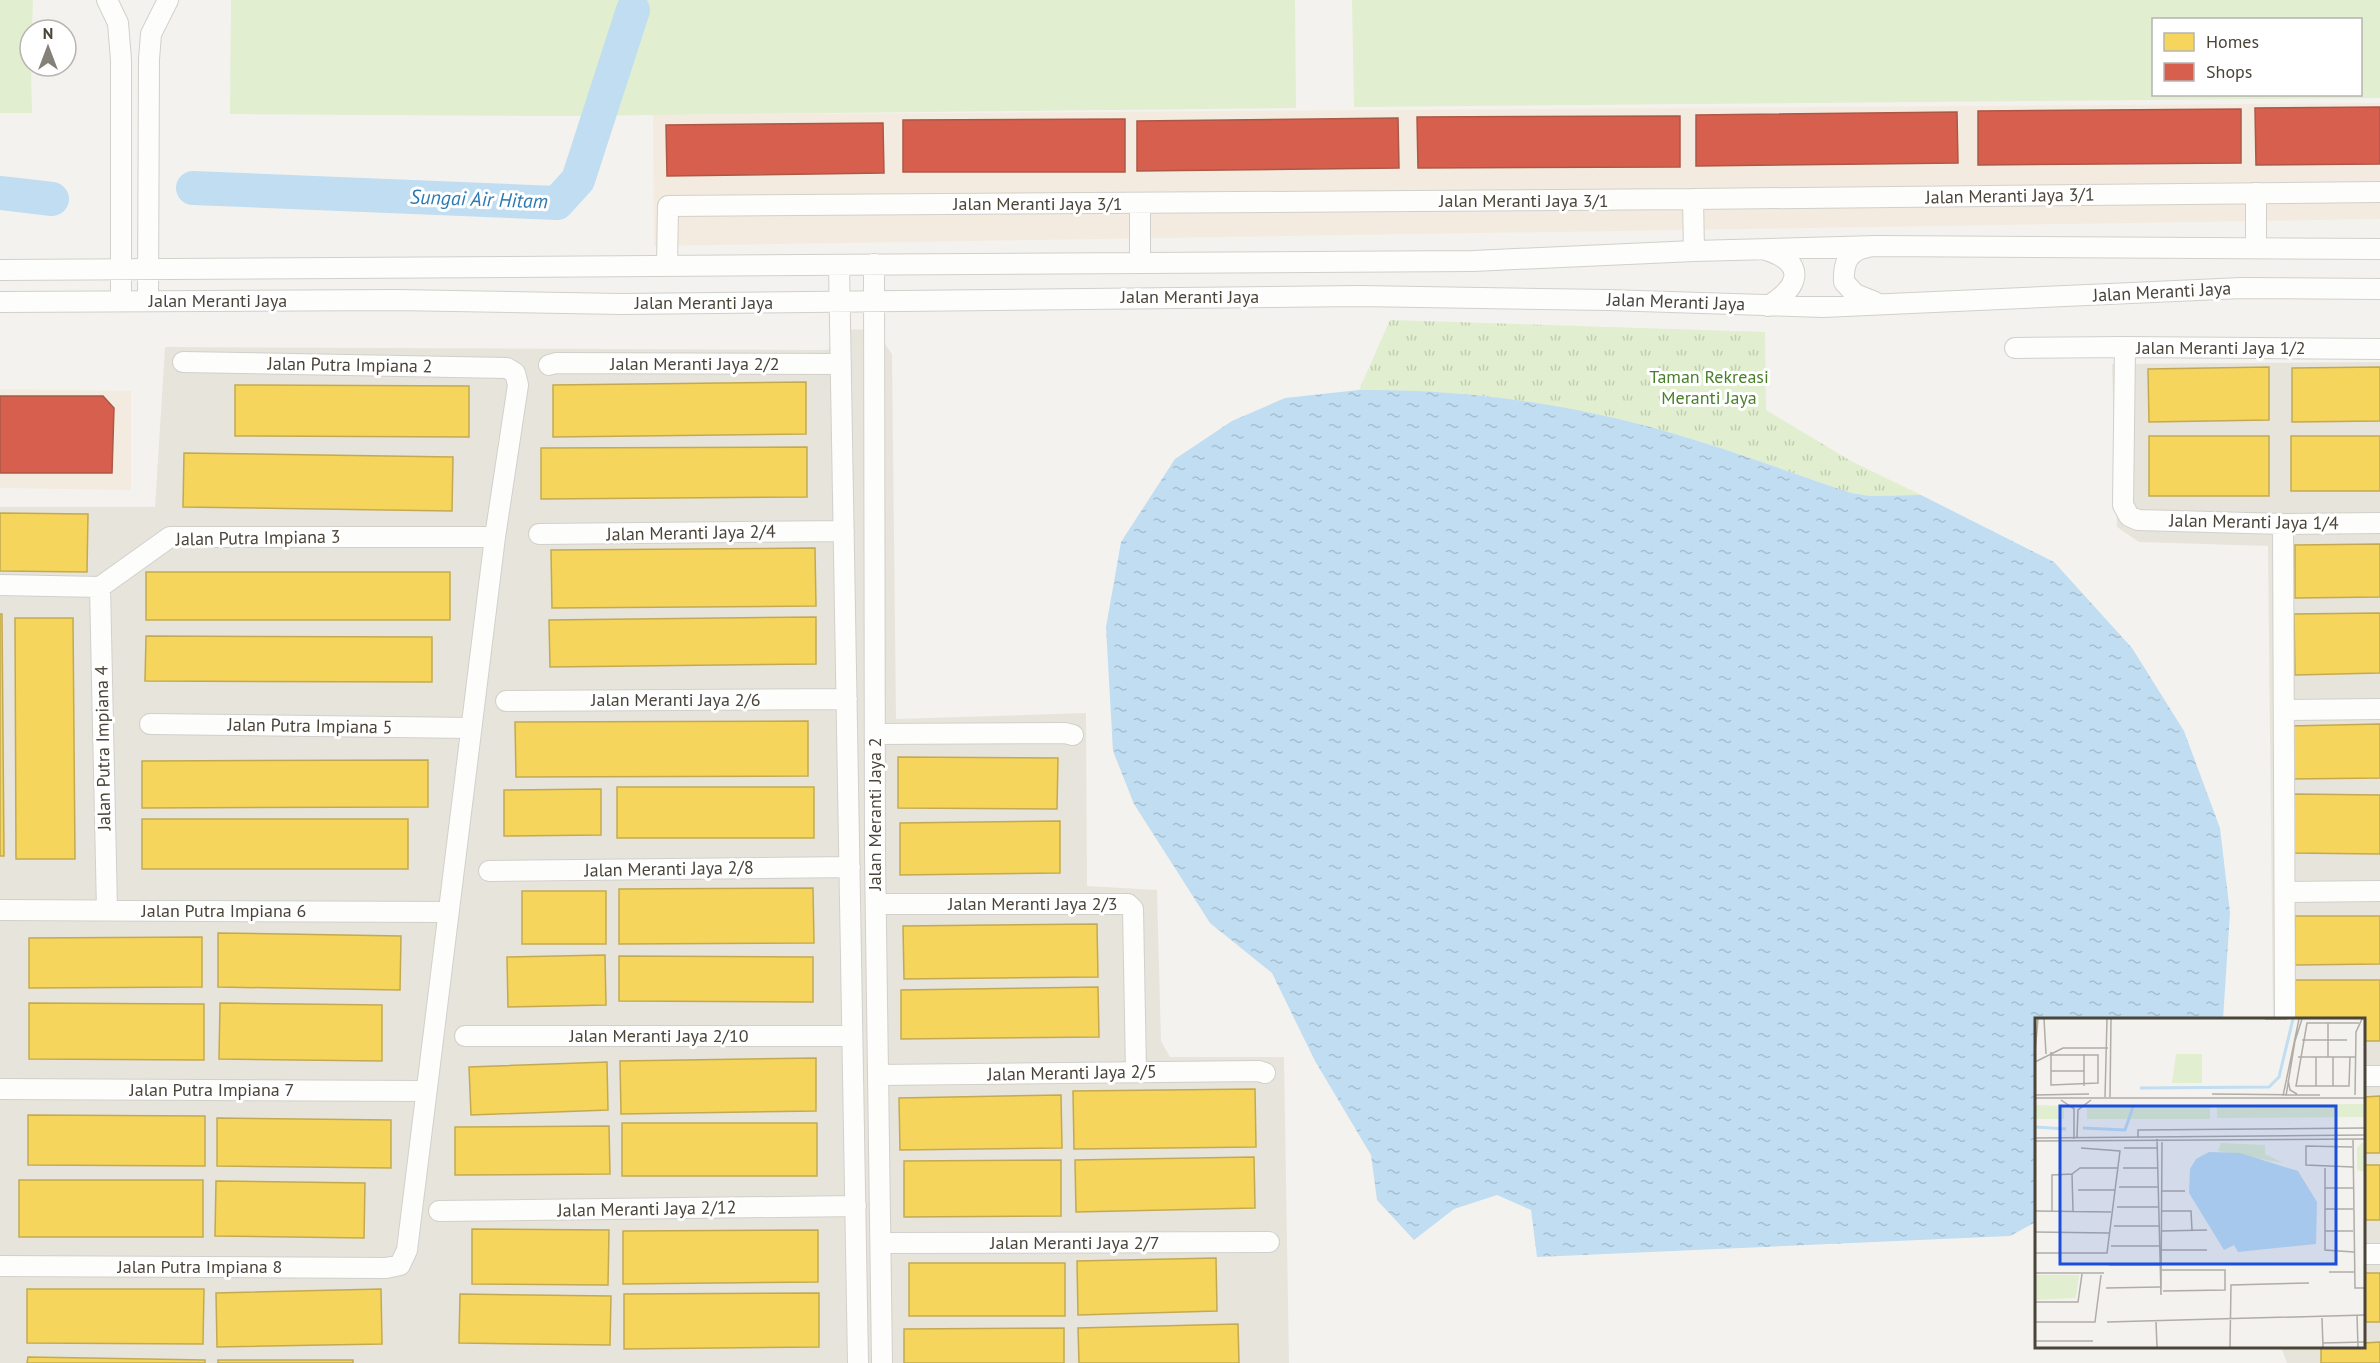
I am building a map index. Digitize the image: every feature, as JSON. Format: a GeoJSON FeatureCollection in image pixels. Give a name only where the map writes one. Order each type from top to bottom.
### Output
{"type":"FeatureCollection","features":[{"type":"Feature","properties":{"kind":"street"},"geometry":{"type":"LineString","coordinates":[[107,0],[118,23],[121,60],[121,301]]}},
{"type":"Feature","properties":{"kind":"street"},"geometry":{"type":"LineString","coordinates":[[148,301],[149,59],[151,34],[168,0]]}},
{"type":"Feature","properties":{"kind":"street","name":"Jalan Meranti Jaya 3/1"},"geometry":{"type":"LineString","coordinates":[[668,266],[668,206],[2380,192]]}},
{"type":"Feature","properties":{"kind":"street"},"geometry":{"type":"LineString","coordinates":[[2256,193],[2256,248]]}},
{"type":"Feature","properties":{"kind":"street"},"geometry":{"type":"LineString","coordinates":[[1694,199],[1694,251]]}},
{"type":"Feature","properties":{"kind":"street"},"geometry":{"type":"LineString","coordinates":[[1140,203],[1140,262]]}},
{"type":"Feature","properties":{"kind":"street"},"geometry":{"type":"LineString","coordinates":[[1876,246],[1858,249],[1849,257],[1843,267],[1844,282],[1855,294],[1884,305]]}},
{"type":"Feature","properties":{"kind":"street","name":"Jalan Meranti Jaya"},"geometry":{"type":"LineString","coordinates":[[0,270],[1473,261],[1876,246],[2380,249]]}},
{"type":"Feature","properties":{"kind":"street"},"geometry":{"type":"LineString","coordinates":[[1763,249],[1782,255],[1793,267],[1794,277],[1784,296],[1768,306]]}},
{"type":"Feature","properties":{"kind":"street","name":"Jalan Meranti Jaya 2"},"geometry":{"type":"LineString","coordinates":[[874,264],[875,787],[882,1363]]}},
{"type":"Feature","properties":{"kind":"street","name":"Jalan Meranti Jaya 2"},"geometry":{"type":"LineString","coordinates":[[839,265],[858,1363]]}},
{"type":"Feature","properties":{"kind":"street","name":"Jalan Meranti Jaya"},"geometry":{"type":"LineString","coordinates":[[0,302],[396,300],[621,303],[1360,296],[1608,300],[1768,306],[1884,305],[2242,288],[2380,289]]}},
{"type":"Feature","properties":{"kind":"street"},"geometry":{"type":"LineString","coordinates":[[2015,348],[2125,347]]}},
{"type":"Feature","properties":{"kind":"street","name":"Jalan Meranti Jaya 1/2"},"geometry":{"type":"LineString","coordinates":[[2129,516],[2122,505],[2125,347],[2380,349]]}},
{"type":"Feature","properties":{"kind":"street","name":"Jalan Putra Impiana 2"},"geometry":{"type":"LineString","coordinates":[[183,362],[507,368],[515,374],[518,385],[495,537]]}},
{"type":"Feature","properties":{"kind":"street","name":"Jalan Meranti Jaya 2/2"},"geometry":{"type":"LineString","coordinates":[[549,365],[556,363],[841,364]]}},
{"type":"Feature","properties":{"kind":"street"},"geometry":{"type":"LineString","coordinates":[[843,463],[875,464]]}},
{"type":"Feature","properties":{"kind":"street","name":"Jalan Meranti Jaya 1/4"},"geometry":{"type":"LineString","coordinates":[[2129,516],[2138,520],[2283,524],[2380,523]]}},
{"type":"Feature","properties":{"kind":"street"},"geometry":{"type":"LineString","coordinates":[[2283,524],[2285,1018]]}},
{"type":"Feature","properties":{"kind":"street","name":"Jalan Meranti Jaya 2/4"},"geometry":{"type":"LineString","coordinates":[[539,534],[844,531]]}},
{"type":"Feature","properties":{"kind":"street","name":"Jalan Putra Impiana 3"},"geometry":{"type":"LineString","coordinates":[[100,587],[170,537],[495,537]]}},
{"type":"Feature","properties":{"kind":"street"},"geometry":{"type":"LineString","coordinates":[[425,1091],[495,537]]}},
{"type":"Feature","properties":{"kind":"street"},"geometry":{"type":"LineString","coordinates":[[0,585],[100,587]]}},
{"type":"Feature","properties":{"kind":"street","name":"Jalan Putra Impiana 4"},"geometry":{"type":"LineString","coordinates":[[100,587],[107,910]]}},
{"type":"Feature","properties":{"kind":"street","name":"Jalan Meranti Jaya 2/6"},"geometry":{"type":"LineString","coordinates":[[506,701],[847,699]]}},
{"type":"Feature","properties":{"kind":"street"},"geometry":{"type":"LineString","coordinates":[[2284,710],[2380,709]]}},
{"type":"Feature","properties":{"kind":"street","name":"Jalan Putra Impiana 5"},"geometry":{"type":"LineString","coordinates":[[150,724],[471,728]]}},
{"type":"Feature","properties":{"kind":"street"},"geometry":{"type":"LineString","coordinates":[[875,734],[1065,733],[1073,735]]}},
{"type":"Feature","properties":{"kind":"street"},"geometry":{"type":"LineString","coordinates":[[848,788],[875,787]]}},
{"type":"Feature","properties":{"kind":"street","name":"Jalan Meranti Jaya 2/8"},"geometry":{"type":"LineString","coordinates":[[489,871],[850,867]]}},
{"type":"Feature","properties":{"kind":"street"},"geometry":{"type":"LineString","coordinates":[[2285,892],[2380,891]]}},
{"type":"Feature","properties":{"kind":"street","name":"Jalan Meranti Jaya 2/3"},"geometry":{"type":"LineString","coordinates":[[876,904],[1128,904],[1133,909],[1136,1072]]}},
{"type":"Feature","properties":{"kind":"street","name":"Jalan Putra Impiana 6"},"geometry":{"type":"LineString","coordinates":[[0,910],[447,912]]}},
{"type":"Feature","properties":{"kind":"street","name":"Jalan Meranti Jaya 2/10"},"geometry":{"type":"LineString","coordinates":[[465,1036],[852,1035]]}},
{"type":"Feature","properties":{"kind":"street","name":"Jalan Meranti Jaya 2/5"},"geometry":{"type":"LineString","coordinates":[[878,1075],[1259,1071],[1265,1073]]}},
{"type":"Feature","properties":{"kind":"street","name":"Jalan Putra Impiana 7"},"geometry":{"type":"LineString","coordinates":[[0,1089],[425,1091]]}},
{"type":"Feature","properties":{"kind":"street","name":"Jalan Putra Impiana 8"},"geometry":{"type":"LineString","coordinates":[[0,1266],[386,1268],[400,1265],[406,1250],[425,1091]]}},
{"type":"Feature","properties":{"kind":"street"},"geometry":{"type":"LineString","coordinates":[[854,1120],[879,1120]]}},
{"type":"Feature","properties":{"kind":"street","name":"Jalan Meranti Jaya 2/12"},"geometry":{"type":"LineString","coordinates":[[439,1211],[856,1206]]}},
{"type":"Feature","properties":{"kind":"street","name":"Jalan Meranti Jaya 2/7"},"geometry":{"type":"LineString","coordinates":[[881,1243],[1269,1242]]}},
{"type":"Feature","properties":{"kind":"shaded area"},"geometry":{"type":"Polygon","coordinates":[[[2380,103],[2380,219],[654,246],[653,115],[2380,103]]]}},
{"type":"Feature","properties":{"kind":"shaded area"},"geometry":{"type":"Polygon","coordinates":[[[840,329],[875,330],[892,354],[896,719],[1086,713],[1087,886],[1157,890],[1161,1041],[1170,1057],[1284,1057],[1289,1363],[0,1363],[0,507],[155,507],[165,347],[828,350],[840,329]]]}},
{"type":"Feature","properties":{"kind":"shaded area"},"geometry":{"type":"Polygon","coordinates":[[[2380,362],[2380,1363],[2287,1363],[2281,1348],[2365,1348],[2365,1018],[2273,1018],[2268,546],[2139,542],[2117,527],[2112,364],[2380,362]]]}},
{"type":"Feature","properties":{"kind":"shaded area"},"geometry":{"type":"Polygon","coordinates":[[[0,389],[131,391],[131,490],[0,488],[0,389]]]}},
{"type":"Feature","properties":{"kind":"green space"},"geometry":{"type":"Polygon","coordinates":[[[0,0],[33,0],[32,18],[18,18],[18,78],[31,78],[32,113],[0,113],[0,0]]]}},
{"type":"Feature","properties":{"kind":"green space"},"geometry":{"type":"Polygon","coordinates":[[[231,0],[1295,0],[1296,108],[566,116],[230,114],[231,0]]]}},
{"type":"Feature","properties":{"kind":"green space"},"geometry":{"type":"Polygon","coordinates":[[[1352,0],[2380,0],[2380,98],[1354,107],[1352,0]]]}},
{"type":"Feature","properties":{"kind":"green space","name":"Taman Rekreasi Meranti Jaya"},"geometry":{"type":"Polygon","coordinates":[[[1390,320],[1765,332],[1766,410],[1851,461],[1921,495],[1870,496],[1851,493],[1689,438],[1589,413],[1514,400],[1437,392],[1359,390],[1390,320]]]}},
{"type":"Feature","properties":{"kind":"water"},"geometry":{"type":"Polygon","coordinates":[[[1359,390],[1437,392],[1551,405],[1627,421],[1735,453],[1851,493],[1870,496],[1921,495],[2054,562],[2132,648],[2184,731],[2220,828],[2230,913],[2223,1018],[2035,1018],[2035,1223],[2010,1236],[1537,1257],[1531,1210],[1497,1195],[1454,1209],[1414,1240],[1377,1200],[1371,1155],[1315,1061],[1272,973],[1210,923],[1134,804],[1113,751],[1106,627],[1121,542],[1175,459],[1232,421],[1285,398],[1359,390]]]}},
{"type":"Feature","properties":{"kind":"building: Homes"},"geometry":{"type":"Polygon","coordinates":[[[2269,367],[2269,420],[2149,422],[2148,369],[2269,367]]]}},
{"type":"Feature","properties":{"kind":"building: Homes"},"geometry":{"type":"Polygon","coordinates":[[[2380,367],[2380,421],[2292,422],[2292,368],[2380,367]]]}},
{"type":"Feature","properties":{"kind":"building: Homes"},"geometry":{"type":"Polygon","coordinates":[[[806,382],[806,434],[553,437],[553,385],[806,382]]]}},
{"type":"Feature","properties":{"kind":"building: Homes"},"geometry":{"type":"Polygon","coordinates":[[[235,385],[469,386],[469,437],[235,436],[235,385]]]}},
{"type":"Feature","properties":{"kind":"building: Homes"},"geometry":{"type":"Polygon","coordinates":[[[2149,436],[2269,436],[2269,496],[2149,496],[2149,436]]]}},
{"type":"Feature","properties":{"kind":"building: Homes"},"geometry":{"type":"Polygon","coordinates":[[[2291,436],[2380,436],[2380,491],[2291,491],[2291,436]]]}},
{"type":"Feature","properties":{"kind":"building: Homes"},"geometry":{"type":"Polygon","coordinates":[[[807,447],[807,497],[541,499],[541,448],[807,447]]]}},
{"type":"Feature","properties":{"kind":"building: Homes"},"geometry":{"type":"Polygon","coordinates":[[[184,453],[453,457],[452,511],[183,507],[184,453]]]}},
{"type":"Feature","properties":{"kind":"building: Homes"},"geometry":{"type":"Polygon","coordinates":[[[0,513],[88,514],[87,572],[0,571],[0,513]]]}},
{"type":"Feature","properties":{"kind":"building: Homes"},"geometry":{"type":"Polygon","coordinates":[[[2380,544],[2380,597],[2295,598],[2295,545],[2380,544]]]}},
{"type":"Feature","properties":{"kind":"building: Homes"},"geometry":{"type":"Polygon","coordinates":[[[815,548],[816,606],[552,608],[551,550],[815,548]]]}},
{"type":"Feature","properties":{"kind":"building: Homes"},"geometry":{"type":"Polygon","coordinates":[[[146,572],[450,572],[450,620],[146,620],[146,572]]]}},
{"type":"Feature","properties":{"kind":"building: Homes"},"geometry":{"type":"Polygon","coordinates":[[[2380,613],[2380,673],[2295,675],[2294,614],[2380,613]]]}},
{"type":"Feature","properties":{"kind":"building: Homes"},"geometry":{"type":"Polygon","coordinates":[[[0,614],[2,614],[4,856],[0,856],[0,614]]]}},
{"type":"Feature","properties":{"kind":"building: Homes"},"geometry":{"type":"Polygon","coordinates":[[[816,617],[816,664],[550,667],[549,620],[816,617]]]}},
{"type":"Feature","properties":{"kind":"building: Homes"},"geometry":{"type":"Polygon","coordinates":[[[15,618],[73,618],[75,859],[16,859],[15,618]]]}},
{"type":"Feature","properties":{"kind":"building: Homes"},"geometry":{"type":"Polygon","coordinates":[[[146,636],[432,637],[432,682],[145,681],[146,636]]]}},
{"type":"Feature","properties":{"kind":"building: Homes"},"geometry":{"type":"Polygon","coordinates":[[[808,721],[808,776],[516,777],[515,722],[808,721]]]}},
{"type":"Feature","properties":{"kind":"building: Homes"},"geometry":{"type":"Polygon","coordinates":[[[2380,724],[2380,778],[2290,779],[2289,726],[2380,724]]]}},
{"type":"Feature","properties":{"kind":"building: Homes"},"geometry":{"type":"Polygon","coordinates":[[[898,757],[1058,758],[1057,809],[898,808],[898,757]]]}},
{"type":"Feature","properties":{"kind":"building: Homes"},"geometry":{"type":"Polygon","coordinates":[[[428,760],[428,807],[142,808],[142,761],[428,760]]]}},
{"type":"Feature","properties":{"kind":"building: Homes"},"geometry":{"type":"Polygon","coordinates":[[[617,787],[814,787],[814,838],[617,838],[617,787]]]}},
{"type":"Feature","properties":{"kind":"building: Homes"},"geometry":{"type":"Polygon","coordinates":[[[601,789],[601,835],[504,836],[504,790],[601,789]]]}},
{"type":"Feature","properties":{"kind":"building: Homes"},"geometry":{"type":"Polygon","coordinates":[[[2292,794],[2380,795],[2380,854],[2292,853],[2292,794]]]}},
{"type":"Feature","properties":{"kind":"building: Homes"},"geometry":{"type":"Polygon","coordinates":[[[142,819],[408,819],[408,869],[142,869],[142,819]]]}},
{"type":"Feature","properties":{"kind":"building: Homes"},"geometry":{"type":"Polygon","coordinates":[[[1060,821],[1060,873],[900,875],[900,823],[1060,821]]]}},
{"type":"Feature","properties":{"kind":"building: Homes"},"geometry":{"type":"Polygon","coordinates":[[[813,888],[814,943],[619,944],[619,889],[813,888]]]}},
{"type":"Feature","properties":{"kind":"building: Homes"},"geometry":{"type":"Polygon","coordinates":[[[522,891],[606,891],[606,944],[522,944],[522,891]]]}},
{"type":"Feature","properties":{"kind":"building: Homes"},"geometry":{"type":"Polygon","coordinates":[[[2295,916],[2380,916],[2380,964],[2295,965],[2295,916]]]}},
{"type":"Feature","properties":{"kind":"building: Homes"},"geometry":{"type":"Polygon","coordinates":[[[1097,924],[1098,977],[904,979],[903,926],[1097,924]]]}},
{"type":"Feature","properties":{"kind":"building: Homes"},"geometry":{"type":"Polygon","coordinates":[[[218,933],[401,936],[400,990],[218,987],[218,933]]]}},
{"type":"Feature","properties":{"kind":"building: Homes"},"geometry":{"type":"Polygon","coordinates":[[[202,937],[202,987],[29,988],[29,938],[202,937]]]}},
{"type":"Feature","properties":{"kind":"building: Homes"},"geometry":{"type":"Polygon","coordinates":[[[605,955],[606,1005],[508,1007],[507,957],[605,955]]]}},
{"type":"Feature","properties":{"kind":"building: Homes"},"geometry":{"type":"Polygon","coordinates":[[[619,956],[813,957],[813,1002],[619,1001],[619,956]]]}},
{"type":"Feature","properties":{"kind":"building: Homes"},"geometry":{"type":"Polygon","coordinates":[[[2295,980],[2380,980],[2380,1041],[2365,1041],[2365,1018],[2295,1018],[2295,980]]]}},
{"type":"Feature","properties":{"kind":"building: Homes"},"geometry":{"type":"Polygon","coordinates":[[[1098,987],[1099,1037],[901,1039],[901,990],[1098,987]]]}},
{"type":"Feature","properties":{"kind":"building: Homes"},"geometry":{"type":"Polygon","coordinates":[[[29,1003],[204,1004],[204,1060],[29,1059],[29,1003]]]}},
{"type":"Feature","properties":{"kind":"building: Homes"},"geometry":{"type":"Polygon","coordinates":[[[220,1003],[382,1005],[382,1061],[219,1059],[220,1003]]]}},
{"type":"Feature","properties":{"kind":"building: Homes"},"geometry":{"type":"Polygon","coordinates":[[[816,1058],[816,1111],[621,1114],[620,1061],[816,1058]]]}},
{"type":"Feature","properties":{"kind":"building: Homes"},"geometry":{"type":"Polygon","coordinates":[[[607,1062],[608,1110],[471,1115],[469,1067],[607,1062]]]}},
{"type":"Feature","properties":{"kind":"building: Homes"},"geometry":{"type":"Polygon","coordinates":[[[1255,1089],[1256,1147],[1074,1149],[1073,1091],[1255,1089]]]}},
{"type":"Feature","properties":{"kind":"building: Homes"},"geometry":{"type":"Polygon","coordinates":[[[1061,1095],[1062,1148],[900,1150],[899,1098],[1061,1095]]]}},
{"type":"Feature","properties":{"kind":"building: Homes"},"geometry":{"type":"Polygon","coordinates":[[[2380,1096],[2380,1153],[2365,1153],[2365,1097],[2380,1096]]]}},
{"type":"Feature","properties":{"kind":"building: Homes"},"geometry":{"type":"Polygon","coordinates":[[[28,1115],[205,1116],[205,1166],[28,1165],[28,1115]]]}},
{"type":"Feature","properties":{"kind":"building: Homes"},"geometry":{"type":"Polygon","coordinates":[[[217,1118],[391,1120],[391,1168],[217,1166],[217,1118]]]}},
{"type":"Feature","properties":{"kind":"building: Homes"},"geometry":{"type":"Polygon","coordinates":[[[622,1123],[817,1123],[817,1176],[622,1176],[622,1123]]]}},
{"type":"Feature","properties":{"kind":"building: Homes"},"geometry":{"type":"Polygon","coordinates":[[[609,1126],[610,1174],[455,1175],[455,1127],[609,1126]]]}},
{"type":"Feature","properties":{"kind":"building: Homes"},"geometry":{"type":"Polygon","coordinates":[[[1254,1157],[1255,1208],[1076,1212],[1075,1160],[1254,1157]]]}},
{"type":"Feature","properties":{"kind":"building: Homes"},"geometry":{"type":"Polygon","coordinates":[[[1061,1160],[1061,1216],[904,1217],[904,1161],[1061,1160]]]}},
{"type":"Feature","properties":{"kind":"building: Homes"},"geometry":{"type":"Polygon","coordinates":[[[2365,1165],[2380,1165],[2380,1220],[2365,1220],[2365,1165]]]}},
{"type":"Feature","properties":{"kind":"building: Homes"},"geometry":{"type":"Polygon","coordinates":[[[19,1180],[203,1180],[203,1237],[19,1237],[19,1180]]]}},
{"type":"Feature","properties":{"kind":"building: Homes"},"geometry":{"type":"Polygon","coordinates":[[[216,1181],[365,1183],[364,1238],[215,1236],[216,1181]]]}},
{"type":"Feature","properties":{"kind":"building: Homes"},"geometry":{"type":"Polygon","coordinates":[[[472,1229],[609,1230],[608,1285],[472,1284],[472,1229]]]}},
{"type":"Feature","properties":{"kind":"building: Homes"},"geometry":{"type":"Polygon","coordinates":[[[818,1230],[818,1282],[623,1284],[623,1231],[818,1230]]]}},
{"type":"Feature","properties":{"kind":"building: Homes"},"geometry":{"type":"Polygon","coordinates":[[[1216,1258],[1217,1311],[1078,1315],[1077,1261],[1216,1258]]]}},
{"type":"Feature","properties":{"kind":"building: Homes"},"geometry":{"type":"Polygon","coordinates":[[[909,1263],[1065,1263],[1065,1316],[909,1316],[909,1263]]]}},
{"type":"Feature","properties":{"kind":"building: Homes"},"geometry":{"type":"Polygon","coordinates":[[[2365,1273],[2380,1273],[2380,1322],[2365,1322],[2365,1273]]]}},
{"type":"Feature","properties":{"kind":"building: Homes"},"geometry":{"type":"Polygon","coordinates":[[[27,1289],[204,1289],[203,1344],[27,1343],[27,1289]]]}},
{"type":"Feature","properties":{"kind":"building: Homes"},"geometry":{"type":"Polygon","coordinates":[[[381,1289],[382,1344],[217,1347],[216,1293],[381,1289]]]}},
{"type":"Feature","properties":{"kind":"building: Homes"},"geometry":{"type":"Polygon","coordinates":[[[819,1293],[819,1347],[624,1349],[624,1294],[819,1293]]]}},
{"type":"Feature","properties":{"kind":"building: Homes"},"geometry":{"type":"Polygon","coordinates":[[[460,1294],[611,1296],[610,1345],[459,1343],[460,1294]]]}},
{"type":"Feature","properties":{"kind":"building: Homes"},"geometry":{"type":"Polygon","coordinates":[[[1238,1324],[1239,1363],[1079,1363],[1078,1328],[1238,1324]]]}},
{"type":"Feature","properties":{"kind":"building: Homes"},"geometry":{"type":"Polygon","coordinates":[[[1064,1328],[1064,1363],[904,1363],[904,1329],[1064,1328]]]}},
{"type":"Feature","properties":{"kind":"building: Homes"},"geometry":{"type":"Polygon","coordinates":[[[2380,1342],[2380,1363],[2321,1363],[2321,1348],[2365,1348],[2365,1343],[2380,1342]]]}},
{"type":"Feature","properties":{"kind":"building: Homes"},"geometry":{"type":"Polygon","coordinates":[[[28,1357],[205,1360],[205,1363],[27,1363],[28,1357]]]}},
{"type":"Feature","properties":{"kind":"building: Homes"},"geometry":{"type":"Polygon","coordinates":[[[218,1360],[353,1360],[353,1363],[218,1363],[218,1360]]]}},
{"type":"Feature","properties":{"kind":"building: Shops"},"geometry":{"type":"Polygon","coordinates":[[[2380,107],[2380,164],[2256,165],[2255,108],[2380,107]]]}},
{"type":"Feature","properties":{"kind":"building: Shops"},"geometry":{"type":"Polygon","coordinates":[[[2241,109],[2241,163],[1978,165],[1978,111],[2241,109]]]}},
{"type":"Feature","properties":{"kind":"building: Shops"},"geometry":{"type":"Polygon","coordinates":[[[1957,112],[1958,163],[1696,166],[1696,115],[1957,112]]]}},
{"type":"Feature","properties":{"kind":"building: Shops"},"geometry":{"type":"Polygon","coordinates":[[[1680,116],[1680,167],[1418,168],[1417,117],[1680,116]]]}},
{"type":"Feature","properties":{"kind":"building: Shops"},"geometry":{"type":"Polygon","coordinates":[[[1398,118],[1399,168],[1137,171],[1137,121],[1398,118]]]}},
{"type":"Feature","properties":{"kind":"building: Shops"},"geometry":{"type":"Polygon","coordinates":[[[1125,119],[1125,172],[903,172],[903,120],[1125,119]]]}},
{"type":"Feature","properties":{"kind":"building: Shops"},"geometry":{"type":"Polygon","coordinates":[[[883,123],[884,173],[667,176],[666,125],[883,123]]]}},
{"type":"Feature","properties":{"kind":"building: Shops"},"geometry":{"type":"Polygon","coordinates":[[[0,396],[103,396],[114,408],[112,473],[0,473],[0,396]]]}},
{"type":"Feature","properties":{"kind":"waterway","name":"Sungai Air Hitam"},"geometry":{"type":"LineString","coordinates":[[193,188],[557,203],[578,180],[633,10]]}},
{"type":"Feature","properties":{"kind":"waterway","name":"Sungai Air Hitam"},"geometry":{"type":"LineString","coordinates":[[0,193],[52,199]]}}]}
